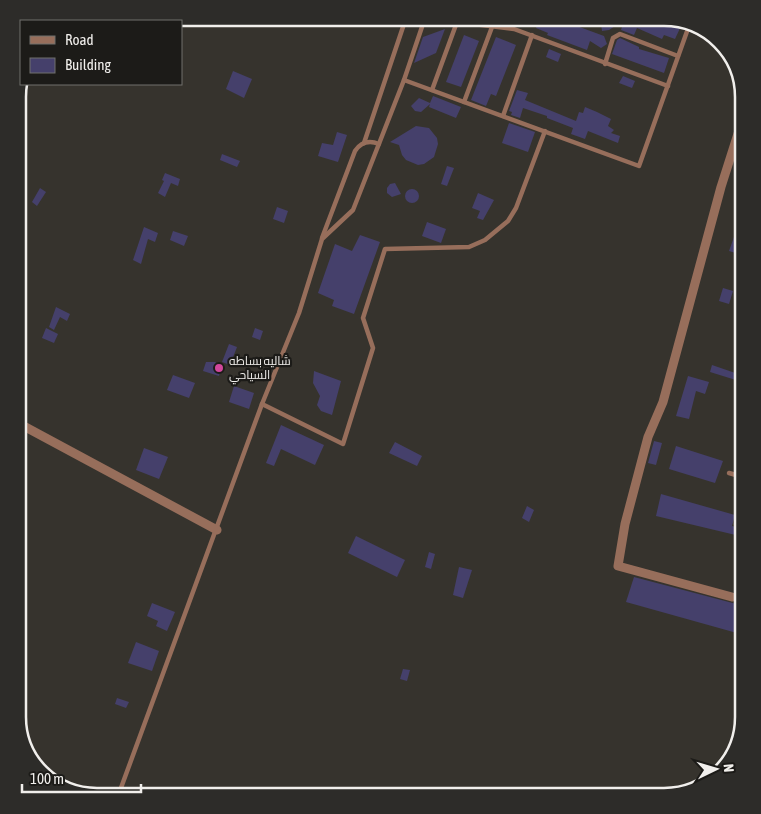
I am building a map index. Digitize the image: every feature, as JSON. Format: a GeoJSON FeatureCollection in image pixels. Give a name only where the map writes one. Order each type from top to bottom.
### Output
{"type":"FeatureCollection","features":[{"type":"Feature","properties":{"kind":"street"},"geometry":{"type":"LineString","coordinates":[[732,597],[618,566],[625,524],[648,437],[663,402],[721,187],[735,145]]}},
{"type":"Feature","properties":{"kind":"street"},"geometry":{"type":"LineString","coordinates":[[26,426],[217,530]]}},
{"type":"Feature","properties":{"kind":"lane"},"geometry":{"type":"LineString","coordinates":[[364,143],[403,26]]}},
{"type":"Feature","properties":{"kind":"lane"},"geometry":{"type":"LineString","coordinates":[[322,239],[353,210],[404,80],[422,26]]}},
{"type":"Feature","properties":{"kind":"lane"},"geometry":{"type":"LineString","coordinates":[[432,90],[456,26]]}},
{"type":"Feature","properties":{"kind":"lane"},"geometry":{"type":"LineString","coordinates":[[485,26],[514,29],[668,86]]}},
{"type":"Feature","properties":{"kind":"lane"},"geometry":{"type":"LineString","coordinates":[[464,102],[492,27]]}},
{"type":"Feature","properties":{"kind":"lane"},"geometry":{"type":"LineString","coordinates":[[404,80],[545,130],[639,166],[687,31]]}},
{"type":"Feature","properties":{"kind":"lane"},"geometry":{"type":"LineString","coordinates":[[605,64],[614,38],[620,34],[678,56]]}},
{"type":"Feature","properties":{"kind":"lane"},"geometry":{"type":"LineString","coordinates":[[503,116],[532,35]]}},
{"type":"Feature","properties":{"kind":"lane"},"geometry":{"type":"LineString","coordinates":[[262,404],[343,444],[373,348],[363,318],[385,249],[469,247],[485,240],[508,221],[516,208],[545,130]]}},
{"type":"Feature","properties":{"kind":"lane"},"geometry":{"type":"LineString","coordinates":[[121,788],[262,404],[299,313],[322,239],[355,150],[364,143],[374,142],[379,144]]}},
{"type":"Feature","properties":{"kind":"lane"},"geometry":{"type":"LineString","coordinates":[[729,473],[735,475]]}},
{"type":"Feature","properties":{"kind":"building"},"geometry":{"type":"Polygon","coordinates":[[[537,26],[577,26],[604,36],[607,44],[601,48],[590,41],[587,50],[547,35],[548,33],[536,28],[537,26]]]}},
{"type":"Feature","properties":{"kind":"building"},"geometry":{"type":"Polygon","coordinates":[[[601,26],[615,26],[609,30],[602,31],[601,26]]]}},
{"type":"Feature","properties":{"kind":"building"},"geometry":{"type":"Polygon","coordinates":[[[622,26],[669,26],[680,29],[675,39],[664,35],[662,39],[637,28],[634,35],[621,30],[622,26]]]}},
{"type":"Feature","properties":{"kind":"building"},"geometry":{"type":"Polygon","coordinates":[[[445,29],[436,53],[414,63],[423,37],[445,29]]]}},
{"type":"Feature","properties":{"kind":"building"},"geometry":{"type":"Polygon","coordinates":[[[464,35],[479,41],[461,87],[446,82],[464,35]]]}},
{"type":"Feature","properties":{"kind":"building"},"geometry":{"type":"Polygon","coordinates":[[[496,37],[516,45],[496,96],[491,94],[486,106],[471,100],[496,37]]]}},
{"type":"Feature","properties":{"kind":"building"},"geometry":{"type":"Polygon","coordinates":[[[620,38],[639,47],[639,49],[669,58],[664,73],[612,54],[617,40],[620,38]]]}},
{"type":"Feature","properties":{"kind":"building"},"geometry":{"type":"Polygon","coordinates":[[[549,49],[561,54],[558,62],[546,57],[549,49]]]}},
{"type":"Feature","properties":{"kind":"building"},"geometry":{"type":"Polygon","coordinates":[[[233,71],[252,79],[244,98],[226,89],[233,71]]]}},
{"type":"Feature","properties":{"kind":"building"},"geometry":{"type":"Polygon","coordinates":[[[623,76],[635,81],[632,88],[619,83],[623,76]]]}},
{"type":"Feature","properties":{"kind":"building"},"geometry":{"type":"Polygon","coordinates":[[[517,90],[528,93],[525,100],[576,121],[579,112],[583,113],[585,107],[611,119],[608,126],[614,130],[611,133],[620,136],[618,143],[588,131],[585,139],[571,134],[573,128],[523,108],[520,118],[511,115],[512,112],[509,111],[517,90]]]}},
{"type":"Feature","properties":{"kind":"building"},"geometry":{"type":"Polygon","coordinates":[[[433,96],[461,107],[456,118],[429,107],[430,104],[421,112],[415,111],[411,106],[419,98],[430,103],[433,96]]]}},
{"type":"Feature","properties":{"kind":"building"},"geometry":{"type":"Polygon","coordinates":[[[509,123],[535,132],[528,152],[502,143],[509,123]]]}},
{"type":"Feature","properties":{"kind":"building"},"geometry":{"type":"Polygon","coordinates":[[[416,126],[429,128],[437,138],[438,144],[434,157],[424,164],[418,165],[406,160],[402,155],[399,145],[390,142],[416,126]]]}},
{"type":"Feature","properties":{"kind":"building"},"geometry":{"type":"Polygon","coordinates":[[[337,132],[347,135],[338,162],[318,156],[322,143],[333,145],[337,132]]]}},
{"type":"Feature","properties":{"kind":"building"},"geometry":{"type":"Polygon","coordinates":[[[222,154],[240,161],[237,167],[220,160],[222,154]]]}},
{"type":"Feature","properties":{"kind":"building"},"geometry":{"type":"Polygon","coordinates":[[[447,166],[454,168],[447,186],[441,184],[447,166]]]}},
{"type":"Feature","properties":{"kind":"building"},"geometry":{"type":"Polygon","coordinates":[[[165,173],[180,179],[178,186],[171,183],[165,197],[158,193],[164,181],[162,180],[165,173]]]}},
{"type":"Feature","properties":{"kind":"building"},"geometry":{"type":"Polygon","coordinates":[[[395,183],[401,194],[392,197],[387,193],[387,188],[390,184],[395,183]]]}},
{"type":"Feature","properties":{"kind":"building"},"geometry":{"type":"Polygon","coordinates":[[[40,188],[46,192],[37,206],[32,202],[40,188]]]}},
{"type":"Feature","properties":{"kind":"building"},"geometry":{"type":"Polygon","coordinates":[[[412,189],[417,191],[419,196],[417,201],[412,203],[407,201],[405,196],[407,191],[412,189]]]}},
{"type":"Feature","properties":{"kind":"building"},"geometry":{"type":"Polygon","coordinates":[[[478,193],[494,200],[483,220],[477,218],[480,211],[472,208],[478,193]]]}},
{"type":"Feature","properties":{"kind":"building"},"geometry":{"type":"Polygon","coordinates":[[[277,207],[288,211],[284,223],[273,219],[277,207]]]}},
{"type":"Feature","properties":{"kind":"building"},"geometry":{"type":"Polygon","coordinates":[[[427,222],[446,229],[441,243],[422,236],[427,222]]]}},
{"type":"Feature","properties":{"kind":"building"},"geometry":{"type":"Polygon","coordinates":[[[144,227],[158,233],[155,242],[148,239],[141,264],[133,260],[144,227]]]}},
{"type":"Feature","properties":{"kind":"building"},"geometry":{"type":"Polygon","coordinates":[[[173,231],[188,236],[184,246],[170,240],[173,231]]]}},
{"type":"Feature","properties":{"kind":"building"},"geometry":{"type":"Polygon","coordinates":[[[360,235],[380,242],[354,314],[332,306],[334,300],[318,293],[335,244],[352,251],[360,235]]]}},
{"type":"Feature","properties":{"kind":"building"},"geometry":{"type":"Polygon","coordinates":[[[734,237],[735,237],[735,253],[729,251],[734,237]]]}},
{"type":"Feature","properties":{"kind":"building"},"geometry":{"type":"Polygon","coordinates":[[[723,288],[733,291],[729,304],[719,301],[723,288]]]}},
{"type":"Feature","properties":{"kind":"building"},"geometry":{"type":"Polygon","coordinates":[[[56,307],[70,314],[67,321],[60,317],[54,330],[49,327],[56,307]]]}},
{"type":"Feature","properties":{"kind":"building"},"geometry":{"type":"Polygon","coordinates":[[[46,328],[58,334],[54,343],[42,338],[46,328]]]}},
{"type":"Feature","properties":{"kind":"building"},"geometry":{"type":"Polygon","coordinates":[[[255,328],[263,331],[260,340],[252,337],[255,328]]]}},
{"type":"Feature","properties":{"kind":"building"},"geometry":{"type":"Polygon","coordinates":[[[229,344],[237,347],[230,365],[222,362],[229,344]]]}},
{"type":"Feature","properties":{"kind":"building"},"geometry":{"type":"Polygon","coordinates":[[[206,362],[215,362],[221,367],[219,376],[203,371],[206,362]]]}},
{"type":"Feature","properties":{"kind":"building"},"geometry":{"type":"Polygon","coordinates":[[[712,365],[735,373],[735,380],[710,372],[712,365]]]}},
{"type":"Feature","properties":{"kind":"building"},"geometry":{"type":"Polygon","coordinates":[[[314,371],[341,381],[332,415],[321,411],[317,405],[320,396],[313,383],[314,371]]]}},
{"type":"Feature","properties":{"kind":"building"},"geometry":{"type":"Polygon","coordinates":[[[173,375],[195,383],[189,398],[167,390],[173,375]]]}},
{"type":"Feature","properties":{"kind":"building"},"geometry":{"type":"Polygon","coordinates":[[[688,376],[709,382],[705,394],[696,391],[689,419],[676,416],[688,376]]]}},
{"type":"Feature","properties":{"kind":"building"},"geometry":{"type":"Polygon","coordinates":[[[234,386],[254,393],[249,409],[229,402],[234,386]]]}},
{"type":"Feature","properties":{"kind":"building"},"geometry":{"type":"Polygon","coordinates":[[[281,425],[324,445],[315,465],[281,449],[274,466],[266,463],[281,425]]]}},
{"type":"Feature","properties":{"kind":"building"},"geometry":{"type":"Polygon","coordinates":[[[654,441],[662,443],[656,465],[648,463],[654,441]]]}},
{"type":"Feature","properties":{"kind":"building"},"geometry":{"type":"Polygon","coordinates":[[[395,442],[422,456],[417,466],[389,453],[395,442]]]}},
{"type":"Feature","properties":{"kind":"building"},"geometry":{"type":"Polygon","coordinates":[[[676,446],[723,461],[715,483],[669,469],[676,446]]]}},
{"type":"Feature","properties":{"kind":"building"},"geometry":{"type":"Polygon","coordinates":[[[144,448],[168,457],[159,479],[136,470],[144,448]]]}},
{"type":"Feature","properties":{"kind":"building"},"geometry":{"type":"Polygon","coordinates":[[[661,494],[735,515],[732,526],[735,527],[735,535],[656,516],[661,494]]]}},
{"type":"Feature","properties":{"kind":"building"},"geometry":{"type":"Polygon","coordinates":[[[527,506],[534,510],[529,522],[522,518],[527,506]]]}},
{"type":"Feature","properties":{"kind":"building"},"geometry":{"type":"Polygon","coordinates":[[[356,536],[405,560],[397,577],[348,553],[356,536]]]}},
{"type":"Feature","properties":{"kind":"building"},"geometry":{"type":"Polygon","coordinates":[[[429,552],[435,554],[431,569],[425,567],[429,552]]]}},
{"type":"Feature","properties":{"kind":"building"},"geometry":{"type":"Polygon","coordinates":[[[459,567],[472,570],[463,598],[453,595],[459,567]]]}},
{"type":"Feature","properties":{"kind":"building"},"geometry":{"type":"Polygon","coordinates":[[[634,577],[735,604],[735,632],[626,602],[634,577]]]}},
{"type":"Feature","properties":{"kind":"building"},"geometry":{"type":"Polygon","coordinates":[[[152,603],[175,612],[167,631],[156,626],[158,621],[147,616],[152,603]]]}},
{"type":"Feature","properties":{"kind":"building"},"geometry":{"type":"Polygon","coordinates":[[[136,642],[159,651],[152,671],[128,663],[136,642]]]}},
{"type":"Feature","properties":{"kind":"building"},"geometry":{"type":"Polygon","coordinates":[[[403,669],[410,670],[407,681],[400,679],[403,669]]]}},
{"type":"Feature","properties":{"kind":"building"},"geometry":{"type":"Polygon","coordinates":[[[117,698],[129,702],[126,708],[115,704],[117,698]]]}},
{"type":"Feature","properties":{"kind":"place","name":"شاليه بساطه السياحي"},"geometry":{"type":"Point","coordinates":[219,368]}}]}
